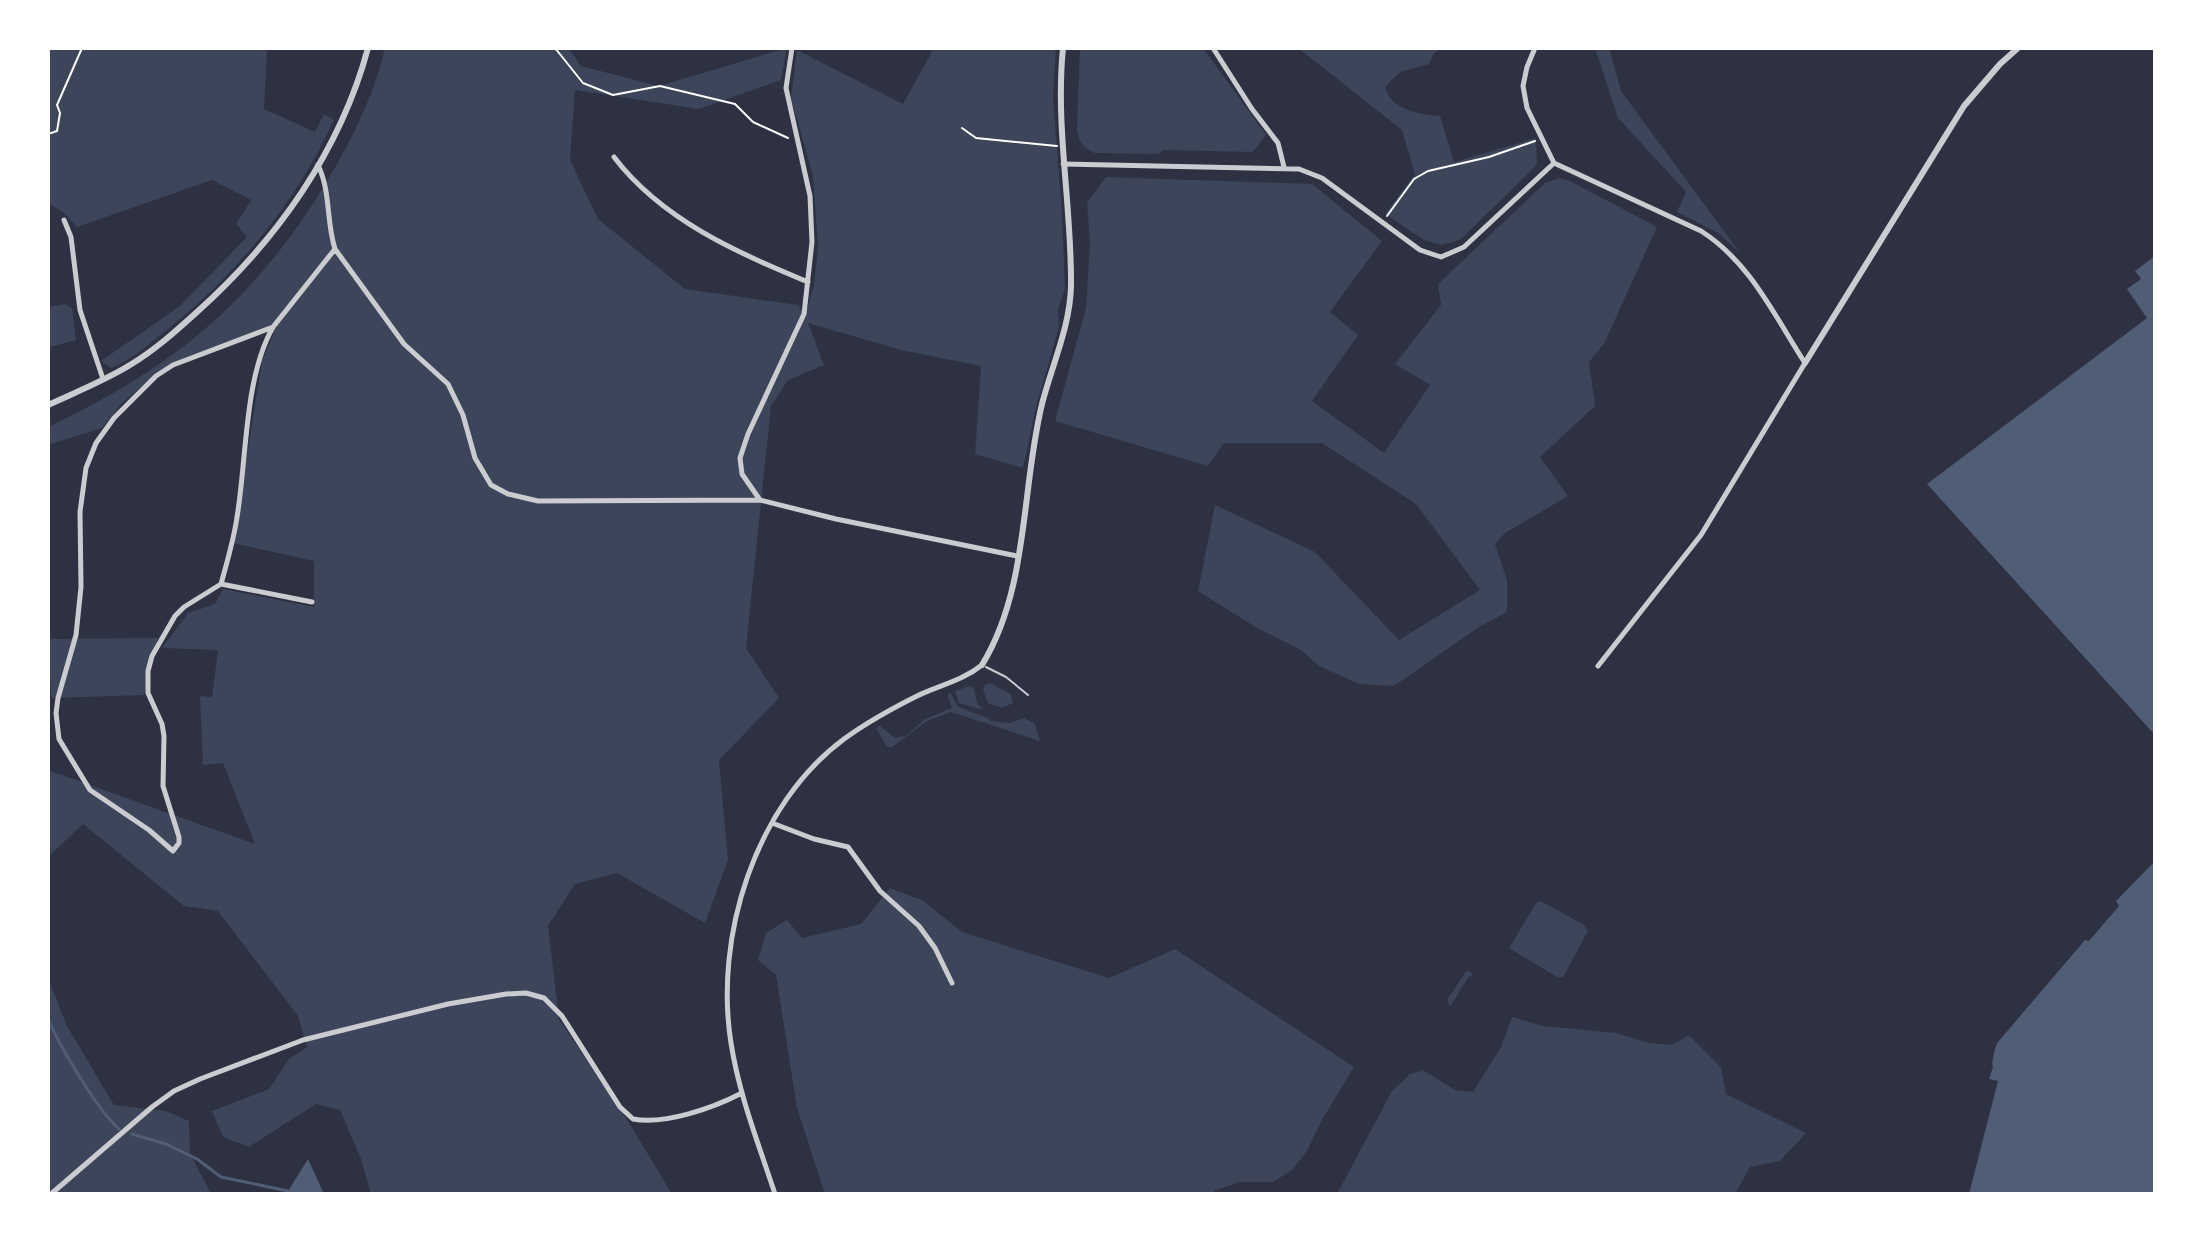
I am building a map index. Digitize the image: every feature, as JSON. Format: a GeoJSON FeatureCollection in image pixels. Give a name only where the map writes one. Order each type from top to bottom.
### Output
{"type":"FeatureCollection","features":[{"type":"Feature","properties":{"kind":"street"},"geometry":{"type":"LineString","coordinates":[[48,405],[103,379],[154,348],[239,272],[280,226],[318,165],[341,119],[368,48]]}},
{"type":"Feature","properties":{"kind":"street"},"geometry":{"type":"LineString","coordinates":[[760,500],[742,474],[740,458],[748,434],[804,314],[808,282],[812,219],[786,88],[792,48]]}},
{"type":"Feature","properties":{"kind":"street"},"geometry":{"type":"LineString","coordinates":[[775,1194],[742,1093],[727,1013],[727,967],[741,895],[772,823],[798,785],[843,739],[915,697],[967,677],[982,665],[998,633],[1012,589],[1042,404],[1057,358],[1070,293],[1071,262],[1060,99],[1063,48]]}},
{"type":"Feature","properties":{"kind":"street"},"geometry":{"type":"LineString","coordinates":[[1213,48],[1278,143],[1284,167]]}},
{"type":"Feature","properties":{"kind":"street"},"geometry":{"type":"LineString","coordinates":[[1535,48],[1523,86],[1527,108],[1554,163],[1717,241],[1754,281],[1805,363]]}},
{"type":"Feature","properties":{"kind":"street"},"geometry":{"type":"LineString","coordinates":[[1598,666],[1701,535],[1964,106],[2018,48]]}},
{"type":"Feature","properties":{"kind":"street"},"geometry":{"type":"LineString","coordinates":[[614,157],[641,189],[699,229],[757,261],[808,282]]}},
{"type":"Feature","properties":{"kind":"street"},"geometry":{"type":"LineString","coordinates":[[1063,164],[1284,167],[1311,172],[1420,250],[1441,257],[1464,247],[1554,163]]}},
{"type":"Feature","properties":{"kind":"street"},"geometry":{"type":"LineString","coordinates":[[318,165],[327,189],[329,231],[335,249],[404,344],[448,384],[463,415],[475,458],[491,485],[508,494],[538,501],[760,500],[1017,556]]}},
{"type":"Feature","properties":{"kind":"street"},"geometry":{"type":"LineString","coordinates":[[64,220],[71,237],[80,310],[103,379]]}},
{"type":"Feature","properties":{"kind":"street"},"geometry":{"type":"LineString","coordinates":[[221,584],[237,519],[257,367],[265,341],[335,249]]}},
{"type":"Feature","properties":{"kind":"street"},"geometry":{"type":"LineString","coordinates":[[273,327],[173,365],[156,376],[114,418],[91,454],[80,512],[81,587],[76,635],[56,713],[59,739],[90,790],[149,830],[173,851],[179,837],[163,786],[164,736],[148,693],[152,656],[175,616],[221,584],[312,602]]}},
{"type":"Feature","properties":{"kind":"street"},"geometry":{"type":"LineString","coordinates":[[772,823],[814,839],[848,847],[880,891],[919,926],[935,948],[952,983]]}},
{"type":"Feature","properties":{"kind":"street"},"geometry":{"type":"LineString","coordinates":[[51,1194],[152,1107],[174,1091],[200,1079],[303,1040],[448,1004],[506,994],[526,993],[544,998],[562,1016],[620,1107],[633,1119],[659,1121],[713,1106],[742,1093]]}},
{"type":"Feature","properties":{"kind":"lane"},"geometry":{"type":"LineString","coordinates":[[982,665],[1006,677],[1028,695]]}},
{"type":"Feature","properties":{"kind":"path"},"geometry":{"type":"LineString","coordinates":[[48,134],[57,131],[60,113],[57,105],[82,48]]}},
{"type":"Feature","properties":{"kind":"path"},"geometry":{"type":"LineString","coordinates":[[555,48],[583,83],[613,95],[660,86],[735,104],[753,122],[781,137],[798,140]]}},
{"type":"Feature","properties":{"kind":"path"},"geometry":{"type":"LineString","coordinates":[[962,128],[976,138],[1062,146]]}},
{"type":"Feature","properties":{"kind":"path"},"geometry":{"type":"LineString","coordinates":[[1387,217],[1414,179],[1428,171],[1489,157],[1537,140]]}},
{"type":"Feature","properties":{"kind":"shaded area"},"geometry":{"type":"Polygon","coordinates":[[[48,48],[267,48],[264,109],[315,132],[324,114],[334,120],[282,210],[238,263],[189,312],[131,357],[111,368],[101,361],[180,306],[247,237],[236,224],[251,200],[212,180],[77,227],[63,212],[48,203],[48,48]]]}},
{"type":"Feature","properties":{"kind":"shaded area"},"geometry":{"type":"Polygon","coordinates":[[[385,48],[569,48],[581,66],[659,86],[787,48],[781,80],[699,109],[575,90],[570,160],[598,219],[685,289],[798,305],[805,316],[814,285],[818,247],[813,176],[791,98],[797,50],[903,104],[934,48],[1056,48],[1053,98],[1065,289],[1058,309],[1059,327],[1036,407],[1023,468],[975,454],[981,366],[901,350],[808,323],[824,365],[788,380],[771,406],[746,648],[779,698],[719,760],[728,860],[705,923],[617,873],[575,884],[548,926],[559,1019],[631,1126],[672,1194],[371,1194],[361,1159],[340,1110],[316,1104],[249,1147],[223,1137],[212,1111],[269,1089],[289,1059],[307,1047],[298,1016],[218,911],[184,906],[83,824],[48,857],[48,770],[255,844],[223,763],[203,765],[200,696],[212,697],[218,650],[162,648],[188,613],[215,604],[223,589],[314,607],[314,561],[233,543],[262,361],[274,333],[263,328],[161,370],[121,404],[102,428],[48,445],[48,427],[93,404],[172,355],[240,296],[299,224],[327,181],[361,117],[385,48]]]}},
{"type":"Feature","properties":{"kind":"shaded area"},"geometry":{"type":"Polygon","coordinates":[[[1080,48],[1203,48],[1266,135],[1253,152],[1163,150],[1158,154],[1095,153],[1082,144],[1077,130],[1080,48]]]}},
{"type":"Feature","properties":{"kind":"shaded area"},"geometry":{"type":"Polygon","coordinates":[[[1298,48],[1442,48],[1434,53],[1429,64],[1400,72],[1385,87],[1389,95],[1407,110],[1440,116],[1454,162],[1536,138],[1537,165],[1462,238],[1441,245],[1424,240],[1385,214],[1415,174],[1402,130],[1298,48]]]}},
{"type":"Feature","properties":{"kind":"shaded area"},"geometry":{"type":"Polygon","coordinates":[[[1595,48],[1609,48],[1621,91],[1740,253],[1718,233],[1677,212],[1686,192],[1618,118],[1595,48]]]}},
{"type":"Feature","properties":{"kind":"shaded area"},"geometry":{"type":"Polygon","coordinates":[[[1106,177],[1312,184],[1382,241],[1330,312],[1358,335],[1312,401],[1384,453],[1430,385],[1395,364],[1441,305],[1438,284],[1545,183],[1559,178],[1570,181],[1657,227],[1604,344],[1589,362],[1595,406],[1540,457],[1568,496],[1505,533],[1495,544],[1507,580],[1507,612],[1479,627],[1394,686],[1359,684],[1319,666],[1301,650],[1257,628],[1198,591],[1215,505],[1315,552],[1399,640],[1480,590],[1416,504],[1322,443],[1224,443],[1208,466],[1055,421],[1086,308],[1090,243],[1087,203],[1106,177]]]}},
{"type":"Feature","properties":{"kind":"shaded area"},"geometry":{"type":"Polygon","coordinates":[[[2155,256],[2155,735],[1927,484],[2147,318],[2127,289],[2141,279],[2135,271],[2155,256]]]}},
{"type":"Feature","properties":{"kind":"shaded area"},"geometry":{"type":"Polygon","coordinates":[[[65,304],[72,308],[76,340],[50,347],[48,307],[65,304]]]}},
{"type":"Feature","properties":{"kind":"shaded area"},"geometry":{"type":"Polygon","coordinates":[[[48,608],[49,639],[158,638],[144,695],[51,698],[48,679],[48,608]]]}},
{"type":"Feature","properties":{"kind":"shaded area"},"geometry":{"type":"Polygon","coordinates":[[[990,683],[1011,694],[1013,703],[1002,708],[988,703],[983,690],[990,683]]]}},
{"type":"Feature","properties":{"kind":"shaded area"},"geometry":{"type":"Polygon","coordinates":[[[969,686],[974,688],[977,703],[983,710],[959,703],[955,691],[969,686]]]}},
{"type":"Feature","properties":{"kind":"shaded area"},"geometry":{"type":"Polygon","coordinates":[[[950,692],[958,707],[990,721],[1010,723],[1024,718],[1035,724],[1040,741],[951,712],[927,721],[892,747],[887,747],[876,728],[880,726],[895,738],[906,736],[925,719],[952,708],[948,696],[950,692]]]}},
{"type":"Feature","properties":{"kind":"shaded area"},"geometry":{"type":"Polygon","coordinates":[[[2155,861],[2155,1194],[1969,1194],[1998,1081],[1989,1079],[1997,1043],[2079,945],[2085,940],[2089,941],[2119,906],[2116,901],[2155,861]]]}},
{"type":"Feature","properties":{"kind":"shaded area"},"geometry":{"type":"Polygon","coordinates":[[[890,888],[922,900],[962,932],[1109,978],[1175,949],[1354,1067],[1307,1151],[1292,1170],[1273,1182],[1239,1182],[1214,1191],[1216,1194],[825,1194],[797,1108],[776,975],[758,960],[766,933],[787,920],[802,938],[861,924],[890,888]]]}},
{"type":"Feature","properties":{"kind":"shaded area"},"geometry":{"type":"Polygon","coordinates":[[[1541,901],[1584,925],[1588,931],[1563,977],[1557,977],[1509,948],[1536,903],[1541,901]]]}},
{"type":"Feature","properties":{"kind":"shaded area"},"geometry":{"type":"Polygon","coordinates":[[[1467,970],[1473,974],[1450,1007],[1447,1000],[1467,970]]]}},
{"type":"Feature","properties":{"kind":"shaded area"},"geometry":{"type":"Polygon","coordinates":[[[48,978],[67,1026],[114,1105],[166,1111],[189,1121],[190,1153],[211,1194],[48,1194],[48,978]]]}},
{"type":"Feature","properties":{"kind":"shaded area"},"geometry":{"type":"Polygon","coordinates":[[[1512,1017],[1543,1026],[1616,1033],[1649,1043],[1672,1045],[1689,1035],[1721,1067],[1726,1094],[1806,1133],[1780,1161],[1750,1167],[1735,1194],[1337,1194],[1392,1091],[1410,1074],[1423,1070],[1455,1090],[1473,1092],[1501,1047],[1512,1017]]]}},
{"type":"Feature","properties":{"kind":"shaded area"},"geometry":{"type":"Polygon","coordinates":[[[308,1159],[324,1194],[289,1194],[288,1191],[308,1159]]]}},
{"type":"Feature","properties":{"kind":"pier"},"geometry":{"type":"Polygon","coordinates":[[[2083,938],[2085,940],[1997,1043],[1989,1079],[1985,1078],[1989,1067],[1988,1053],[1994,1041],[2073,945],[2083,938]]]}},
{"type":"Feature","properties":{"kind":"waterway"},"geometry":{"type":"LineString","coordinates":[[48,1019],[80,1077],[119,1129]]}},
{"type":"Feature","properties":{"kind":"waterway"},"geometry":{"type":"LineString","coordinates":[[132,1134],[166,1144],[197,1159],[221,1177],[288,1191]]}}]}
